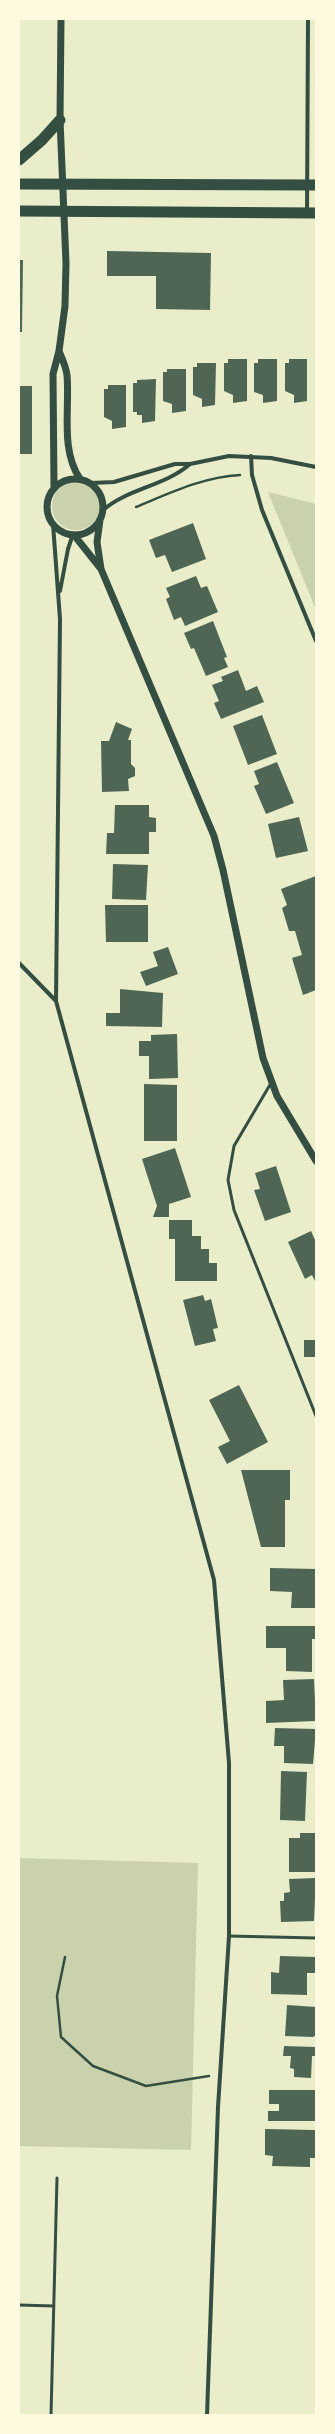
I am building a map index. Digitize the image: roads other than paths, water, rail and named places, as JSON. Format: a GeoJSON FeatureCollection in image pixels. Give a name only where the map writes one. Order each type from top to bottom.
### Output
{"type":"FeatureCollection","features":[{"type":"Feature","properties":{"kind":"highway"},"geometry":{"type":"LineString","coordinates":[[19,160],[42,140],[60,120]]}},
{"type":"Feature","properties":{"kind":"highway"},"geometry":{"type":"LineString","coordinates":[[19,184],[311,185]]}},
{"type":"Feature","properties":{"kind":"highway"},"geometry":{"type":"LineString","coordinates":[[19,211],[312,213]]}},
{"type":"Feature","properties":{"kind":"street"},"geometry":{"type":"LineString","coordinates":[[61,19],[60,120],[64,211],[65,306],[59,351],[53,374],[54,488],[47,506],[53,524],[59,594],[56,1001],[214,1580],[228,1763],[230,1936],[220,2075],[207,2415]]}},
{"type":"Feature","properties":{"kind":"street"},"geometry":{"type":"LineString","coordinates":[[308,19],[312,213]]}},
{"type":"Feature","properties":{"kind":"street"},"geometry":{"type":"LineString","coordinates":[[59,351],[66,374],[69,452],[73,468],[80,479]]}},
{"type":"Feature","properties":{"kind":"street"},"geometry":{"type":"LineString","coordinates":[[54,488],[66,480],[80,479],[91,483],[114,482],[175,464],[190,464],[208,459],[251,456],[298,462],[316,467]]}},
{"type":"Feature","properties":{"kind":"street"},"geometry":{"type":"LineString","coordinates":[[251,456],[252,475],[262,510],[316,641]]}},
{"type":"Feature","properties":{"kind":"street"},"geometry":{"type":"LineString","coordinates":[[103,510],[129,494],[178,475],[190,464]]}},
{"type":"Feature","properties":{"kind":"street"},"geometry":{"type":"LineString","coordinates":[[91,483],[101,494],[103,510],[100,520],[98,542],[101,568],[214,836],[223,870],[263,1058],[277,1096],[316,1161]]}},
{"type":"Feature","properties":{"kind":"street"},"geometry":{"type":"LineString","coordinates":[[53,524],[59,530],[73,534],[89,531],[100,520]]}},
{"type":"Feature","properties":{"kind":"street"},"geometry":{"type":"LineString","coordinates":[[73,534],[101,568]]}},
{"type":"Feature","properties":{"kind":"street"},"geometry":{"type":"LineString","coordinates":[[59,594],[68,549],[73,534]]}},
{"type":"Feature","properties":{"kind":"street"},"geometry":{"type":"LineString","coordinates":[[19,963],[56,1001]]}},
{"type":"Feature","properties":{"kind":"lane"},"geometry":{"type":"LineString","coordinates":[[272,1082],[234,1146],[228,1180],[234,1210],[316,1416]]}},
{"type":"Feature","properties":{"kind":"lane"},"geometry":{"type":"LineString","coordinates":[[230,1936],[316,1938]]}},
{"type":"Feature","properties":{"kind":"lane"},"geometry":{"type":"LineString","coordinates":[[51,2415],[57,2178]]}},
{"type":"Feature","properties":{"kind":"lane"},"geometry":{"type":"LineString","coordinates":[[19,2305],[54,2306]]}}]}
